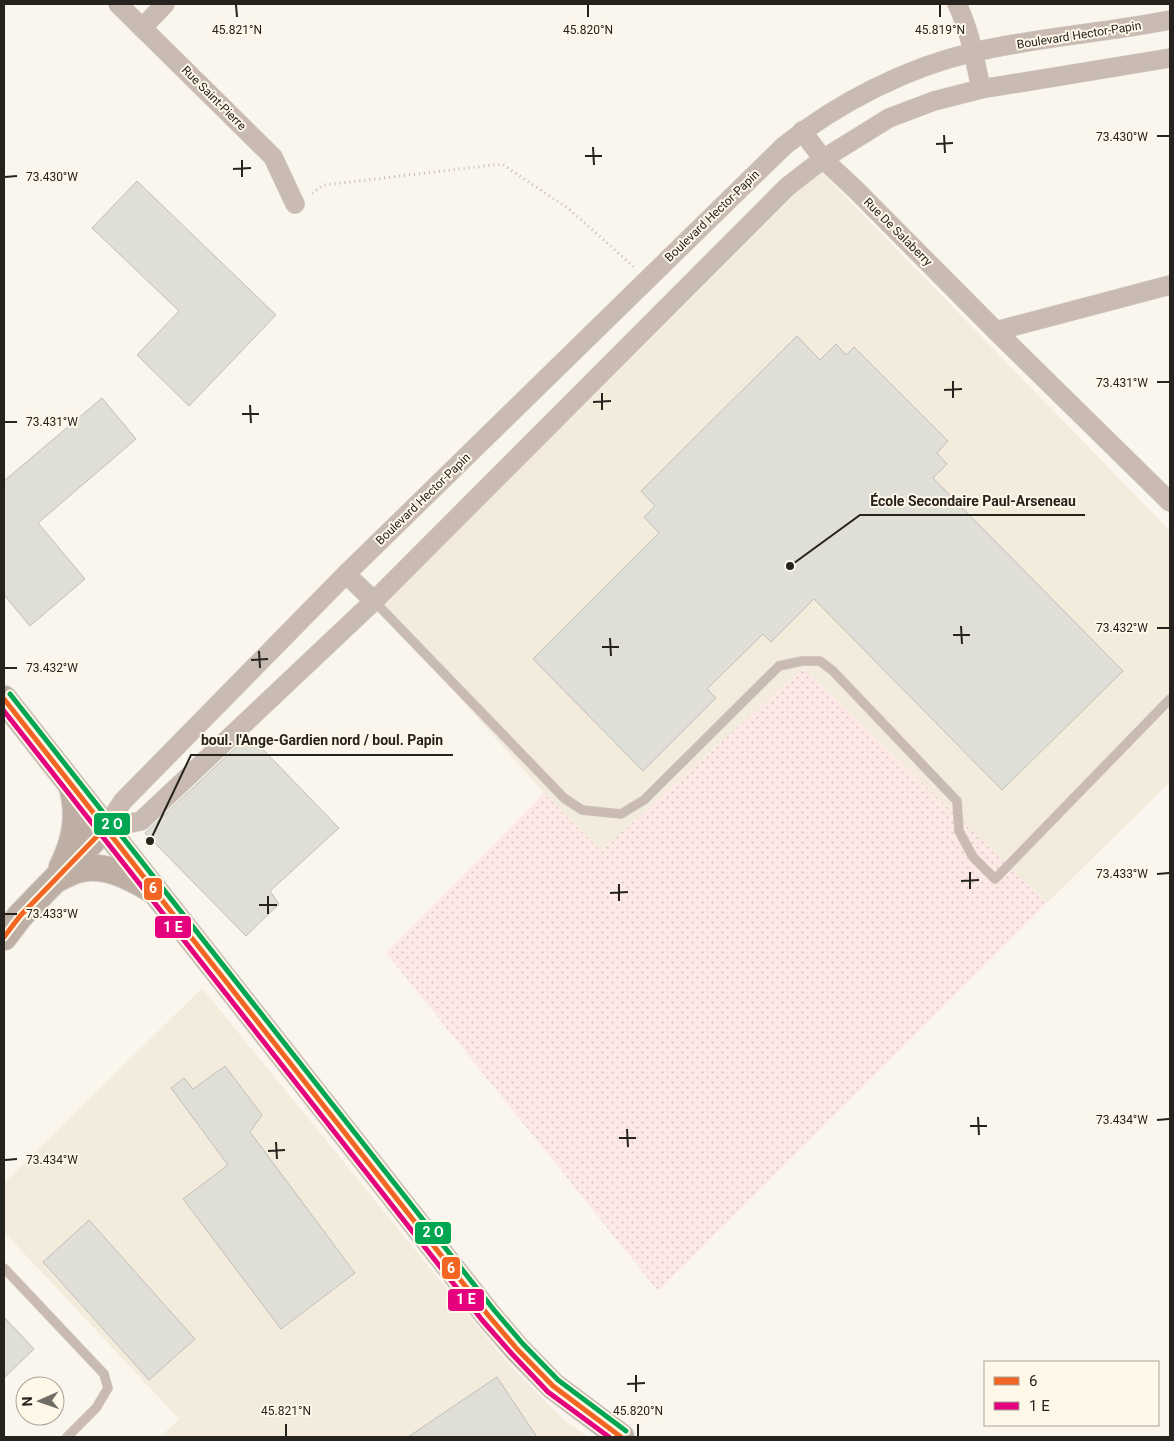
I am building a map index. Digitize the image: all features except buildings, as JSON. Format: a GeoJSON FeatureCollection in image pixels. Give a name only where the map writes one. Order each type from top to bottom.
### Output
{"type":"FeatureCollection","features":[{"type":"Feature","properties":{"kind":"main road"},"geometry":{"type":"LineString","coordinates":[[4,699],[455,1275],[511,1343],[553,1386],[621,1437]]}},
{"type":"Feature","properties":{"kind":"main road"},"geometry":{"type":"LineString","coordinates":[[56,879],[73,842],[76,824],[71,784]]}},
{"type":"Feature","properties":{"kind":"main road","name":"Boulevard Hector-Papin"},"geometry":{"type":"LineString","coordinates":[[4,937],[20,916],[105,828]]}},
{"type":"Feature","properties":{"kind":"main road"},"geometry":{"type":"LineString","coordinates":[[56,879],[78,869],[105,869],[121,873],[154,890]]}},
{"type":"Feature","properties":{"kind":"street","name":"Rue Saint-Pierre"},"geometry":{"type":"LineString","coordinates":[[118,4],[273,157],[295,204]]}},
{"type":"Feature","properties":{"kind":"street"},"geometry":{"type":"LineString","coordinates":[[142,28],[165,4]]}},
{"type":"Feature","properties":{"kind":"street"},"geometry":{"type":"LineString","coordinates":[[957,4],[964,17],[974,52],[981,89]]}},
{"type":"Feature","properties":{"kind":"street","name":"Boulevard Hector-Papin"},"geometry":{"type":"LineString","coordinates":[[105,828],[123,801],[346,574],[645,281],[784,146],[802,131],[830,113],[883,84],[932,64],[974,52],[1170,20]]}},
{"type":"Feature","properties":{"kind":"street"},"geometry":{"type":"LineString","coordinates":[[105,828],[141,821],[374,601],[787,187],[823,159],[889,118],[934,101],[981,89],[1170,58]]}},
{"type":"Feature","properties":{"kind":"street","name":"Rue De Salaberry"},"geometry":{"type":"LineString","coordinates":[[802,131],[823,159],[1170,502]]}},
{"type":"Feature","properties":{"kind":"street"},"geometry":{"type":"LineString","coordinates":[[996,331],[1170,285]]}},
{"type":"Feature","properties":{"kind":"street"},"geometry":{"type":"LineString","coordinates":[[346,574],[374,601]]}},
{"type":"Feature","properties":{"kind":"lane"},"geometry":{"type":"LineString","coordinates":[[374,601],[564,798],[582,810],[602,813],[621,814],[644,800],[779,666],[802,661],[820,661],[833,671],[957,801],[959,831],[973,857],[995,879],[1170,699]]}},
{"type":"Feature","properties":{"kind":"lane"},"geometry":{"type":"LineString","coordinates":[[4,1268],[104,1374],[108,1388],[96,1408],[67,1437]]}},
{"type":"Feature","properties":{"kind":"path"},"geometry":{"type":"LineString","coordinates":[[295,204],[324,185],[502,164],[569,209],[636,269],[645,281]]}},
{"type":"Feature","properties":{"kind":"shaded area"},"geometry":{"type":"Polygon","coordinates":[[[813,163],[1170,531],[1170,782],[1047,903],[803,668],[601,851],[544,793],[374,601],[813,163]]]}},
{"type":"Feature","properties":{"kind":"shaded area"},"geometry":{"type":"Polygon","coordinates":[[[803,668],[1047,903],[658,1291],[386,953],[544,793],[601,851],[803,668]]]}},
{"type":"Feature","properties":{"kind":"shaded area"},"geometry":{"type":"Polygon","coordinates":[[[202,988],[505,1360],[564,1420],[588,1437],[160,1437],[179,1419],[4,1232],[4,1183],[202,988]]]}},
{"type":"Feature","properties":{"kind":"transit line"},"geometry":{"type":"LineString","coordinates":[[10,694],[494,1310],[523,1344],[558,1380],[626,1431]]}},
{"type":"Feature","properties":{"kind":"transit line","name":"6"},"geometry":{"type":"LineString","coordinates":[[4,699],[488,1315],[517,1349],[553,1386],[621,1437]]}},
{"type":"Feature","properties":{"kind":"transit line"},"geometry":{"type":"LineString","coordinates":[[4,711],[482,1320],[548,1392],[609,1437]]}},
{"type":"Feature","properties":{"kind":"transit line","name":"6"},"geometry":{"type":"LineString","coordinates":[[4,937],[20,916],[105,828]]}},
{"type":"Feature","properties":{"kind":"place","name":"École Secondaire Paul-Arseneau"},"geometry":{"type":"Point","coordinates":[790,566]}},
{"type":"Feature","properties":{"kind":"place","name":"boul. l'Ange-Gardien nord / boul. Papin"},"geometry":{"type":"Point","coordinates":[150,841]}}]}
